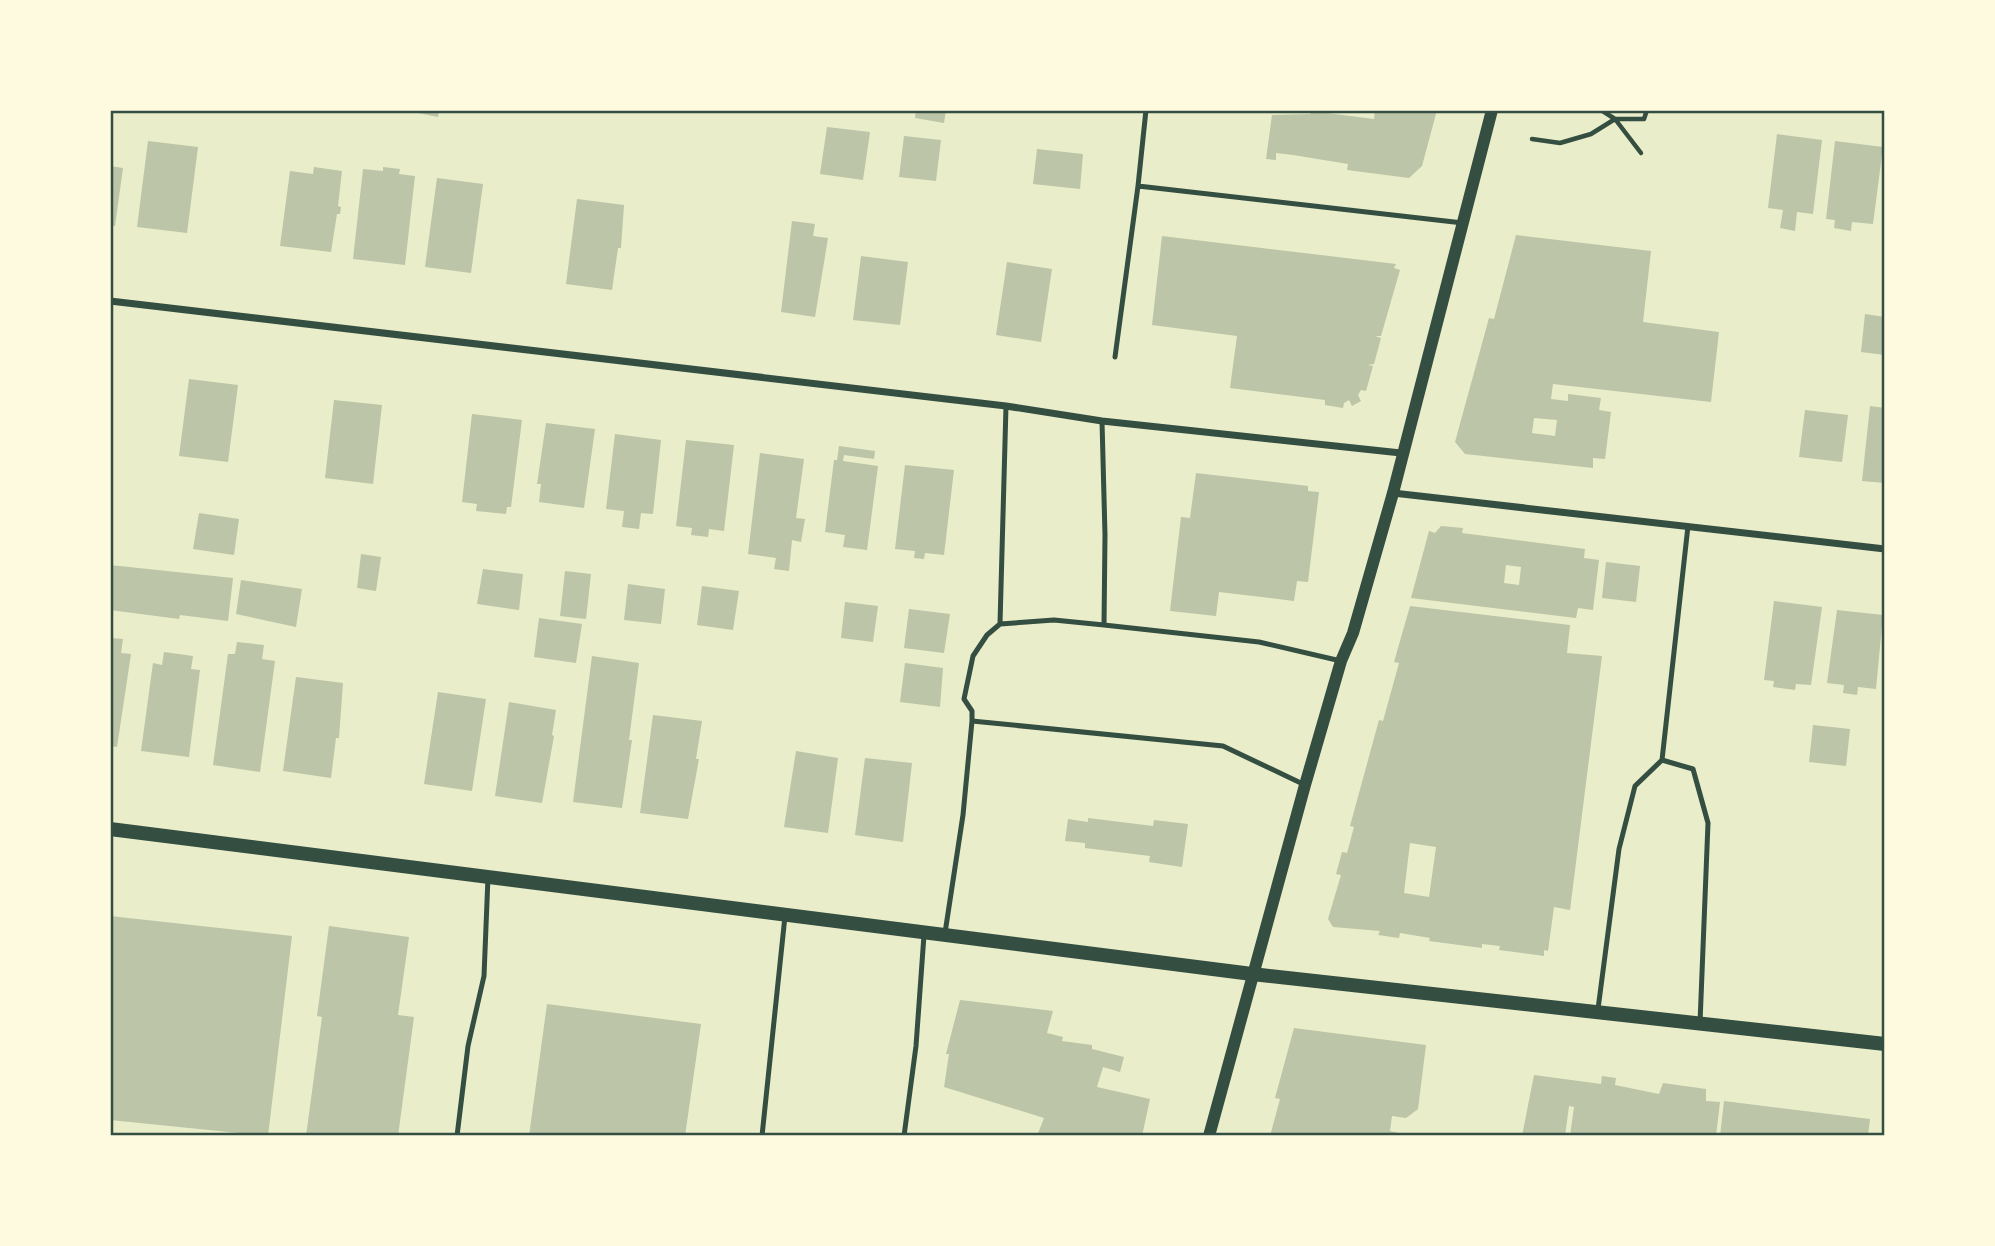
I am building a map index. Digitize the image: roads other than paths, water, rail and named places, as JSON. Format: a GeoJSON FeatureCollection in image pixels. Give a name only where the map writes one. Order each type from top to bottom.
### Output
{"type":"FeatureCollection","features":[{"type":"Feature","properties":{"kind":"main road"},"geometry":{"type":"LineString","coordinates":[[110,829],[1252,974],[1885,1044]]}},
{"type":"Feature","properties":{"kind":"street"},"geometry":{"type":"LineString","coordinates":[[1209,1136],[1304,785],[1341,662],[1353,633],[1393,493],[1401,453],[1492,110]]}},
{"type":"Feature","properties":{"kind":"street"},"geometry":{"type":"LineString","coordinates":[[110,301],[1006,406],[1102,421],[1401,453]]}},
{"type":"Feature","properties":{"kind":"street"},"geometry":{"type":"LineString","coordinates":[[1393,493],[1885,549]]}},
{"type":"Feature","properties":{"kind":"lane"},"geometry":{"type":"LineString","coordinates":[[1115,357],[1146,110]]}},
{"type":"Feature","properties":{"kind":"lane"},"geometry":{"type":"LineString","coordinates":[[1138,186],[1463,223]]}},
{"type":"Feature","properties":{"kind":"lane"},"geometry":{"type":"LineString","coordinates":[[945,935],[963,815],[972,721],[972,711],[964,699],[973,656],[1000,624],[1006,406]]}},
{"type":"Feature","properties":{"kind":"lane"},"geometry":{"type":"LineString","coordinates":[[1102,421],[1104,625]]}},
{"type":"Feature","properties":{"kind":"lane"},"geometry":{"type":"LineString","coordinates":[[1597,1012],[1619,849],[1634,786],[1662,760],[1688,526]]}},
{"type":"Feature","properties":{"kind":"lane"},"geometry":{"type":"LineString","coordinates":[[1000,624],[1054,620],[1259,642],[1341,662]]}},
{"type":"Feature","properties":{"kind":"lane"},"geometry":{"type":"LineString","coordinates":[[972,721],[1223,746],[1304,785]]}},
{"type":"Feature","properties":{"kind":"lane"},"geometry":{"type":"LineString","coordinates":[[1662,760],[1693,769],[1708,823],[1700,1023]]}},
{"type":"Feature","properties":{"kind":"lane"},"geometry":{"type":"LineString","coordinates":[[457,1136],[467,1046],[484,976],[488,877]]}},
{"type":"Feature","properties":{"kind":"lane"},"geometry":{"type":"LineString","coordinates":[[762,1136],[785,915]]}},
{"type":"Feature","properties":{"kind":"lane"},"geometry":{"type":"LineString","coordinates":[[904,1136],[916,1046],[925,932]]}}]}
